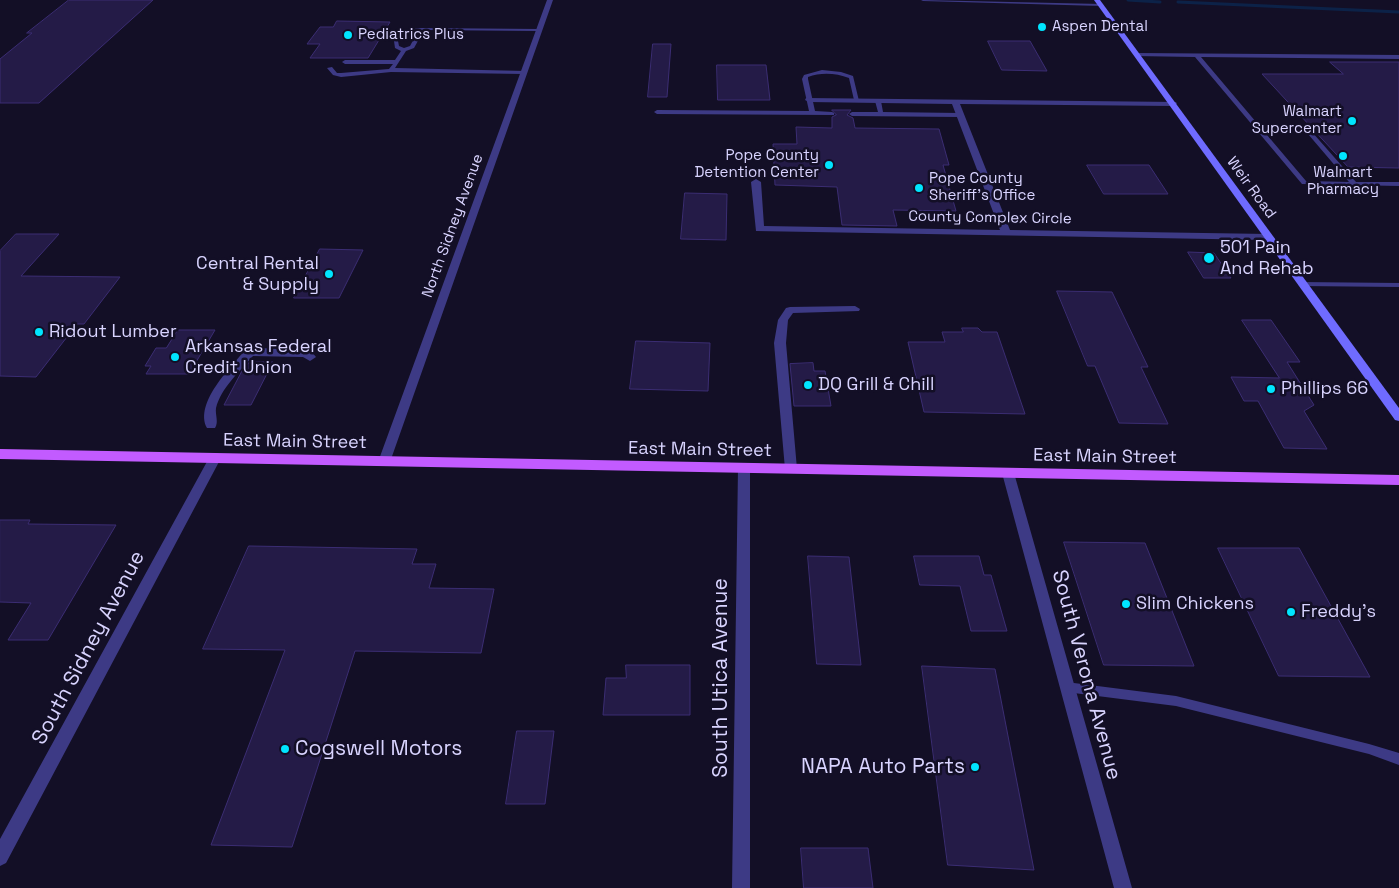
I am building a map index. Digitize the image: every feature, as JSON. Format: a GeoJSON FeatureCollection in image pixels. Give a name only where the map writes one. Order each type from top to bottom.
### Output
{"type":"FeatureCollection","features":[{"type":"Feature","properties":{"kind":"main road","name":"Weir Road"},"geometry":{"type":"LineString","coordinates":[[1099,2],[1399,417]]}},
{"type":"Feature","properties":{"kind":"main road","name":"East Main Street"},"geometry":{"type":"LineString","coordinates":[[0,454],[1399,480]]}},
{"type":"Feature","properties":{"kind":"street","name":"North Sidney Avenue"},"geometry":{"type":"LineString","coordinates":[[384,462],[550,0]]}},
{"type":"Feature","properties":{"kind":"street"},"geometry":{"type":"LineString","coordinates":[[809,100],[1173,104]]}},
{"type":"Feature","properties":{"kind":"street"},"geometry":{"type":"LineString","coordinates":[[955,102],[1006,233]]}},
{"type":"Feature","properties":{"kind":"street","name":"County Complex Circle"},"geometry":{"type":"LineString","coordinates":[[756,182],[759,229],[1268,237]]}},
{"type":"Feature","properties":{"kind":"street"},"geometry":{"type":"LineString","coordinates":[[791,469],[780,342],[783,320],[790,310],[855,309]]}},
{"type":"Feature","properties":{"kind":"street"},"geometry":{"type":"LineString","coordinates":[[211,426],[210,409],[225,381],[250,352],[306,353],[310,358]]}},
{"type":"Feature","properties":{"kind":"street","name":"South Sidney Avenue"},"geometry":{"type":"LineString","coordinates":[[0,857],[215,458]]}},
{"type":"Feature","properties":{"kind":"street","name":"South Utica Avenue"},"geometry":{"type":"LineString","coordinates":[[741,888],[744,468]]}},
{"type":"Feature","properties":{"kind":"street","name":"South Verona Avenue"},"geometry":{"type":"LineString","coordinates":[[1008,473],[1123,888]]}},
{"type":"Feature","properties":{"kind":"lane"},"geometry":{"type":"LineString","coordinates":[[923,0],[1099,2]]}},
{"type":"Feature","properties":{"kind":"lane"},"geometry":{"type":"LineString","coordinates":[[400,35],[406,31],[422,29],[539,30]]}},
{"type":"Feature","properties":{"kind":"lane"},"geometry":{"type":"LineString","coordinates":[[391,70],[404,50],[412,47],[422,29]]}},
{"type":"Feature","properties":{"kind":"lane"},"geometry":{"type":"LineString","coordinates":[[396,42],[397,47],[404,50]]}},
{"type":"Feature","properties":{"kind":"lane"},"geometry":{"type":"LineString","coordinates":[[1137,55],[1399,57]]}},
{"type":"Feature","properties":{"kind":"lane"},"geometry":{"type":"LineString","coordinates":[[1197,56],[1304,183],[1399,184]]}},
{"type":"Feature","properties":{"kind":"lane"},"geometry":{"type":"LineString","coordinates":[[345,62],[396,62]]}},
{"type":"Feature","properties":{"kind":"lane"},"geometry":{"type":"LineString","coordinates":[[330,68],[334,74],[341,75],[391,70],[524,72]]}},
{"type":"Feature","properties":{"kind":"lane"},"geometry":{"type":"LineString","coordinates":[[812,113],[806,76],[817,73],[838,73],[851,77],[857,100]]}},
{"type":"Feature","properties":{"kind":"lane"},"geometry":{"type":"LineString","coordinates":[[878,101],[881,114]]}},
{"type":"Feature","properties":{"kind":"lane"},"geometry":{"type":"LineString","coordinates":[[657,112],[832,114]]}},
{"type":"Feature","properties":{"kind":"lane"},"geometry":{"type":"LineString","coordinates":[[852,114],[960,116]]}},
{"type":"Feature","properties":{"kind":"lane"},"geometry":{"type":"LineString","coordinates":[[1278,131],[1294,128],[1310,133],[1355,184]]}},
{"type":"Feature","properties":{"kind":"lane"},"geometry":{"type":"LineString","coordinates":[[1302,284],[1399,285]]}},
{"type":"Feature","properties":{"kind":"lane"},"geometry":{"type":"LineString","coordinates":[[1066,687],[1176,701],[1369,749],[1399,760]]}},
{"type":"Feature","properties":{"kind":"building"},"geometry":{"type":"Polygon","coordinates":[[[69,0],[153,0],[39,103],[0,103],[0,59],[32,33],[27,33],[69,0]]]}},
{"type":"Feature","properties":{"kind":"building","name":"Pediatrics Plus"},"geometry":{"type":"Polygon","coordinates":[[[337,21],[390,22],[368,58],[310,58],[320,44],[307,44],[320,27],[333,27],[337,21]]]}},
{"type":"Feature","properties":{"kind":"building"},"geometry":{"type":"Polygon","coordinates":[[[988,41],[1030,41],[1047,71],[1002,70],[988,41]]]}},
{"type":"Feature","properties":{"kind":"building"},"geometry":{"type":"Polygon","coordinates":[[[653,44],[671,44],[667,97],[648,97],[653,44]]]}},
{"type":"Feature","properties":{"kind":"building","name":"Walmart Supercenter"},"geometry":{"type":"Polygon","coordinates":[[[1330,62],[1399,62],[1399,168],[1348,167],[1262,74],[1343,74],[1330,62]]]}},
{"type":"Feature","properties":{"kind":"building"},"geometry":{"type":"Polygon","coordinates":[[[717,65],[766,65],[770,100],[718,100],[717,65]]]}},
{"type":"Feature","properties":{"kind":"building","name":"Pope County Detention Center"},"geometry":{"type":"Polygon","coordinates":[[[832,110],[851,110],[847,115],[853,118],[855,128],[939,129],[949,165],[943,165],[956,211],[893,210],[897,226],[842,225],[837,187],[775,185],[773,144],[797,144],[796,127],[832,128],[832,117],[836,115],[832,110]]]}},
{"type":"Feature","properties":{"kind":"building"},"geometry":{"type":"Polygon","coordinates":[[[1087,165],[1149,165],[1168,194],[1104,194],[1087,165]]]}},
{"type":"Feature","properties":{"kind":"building"},"geometry":{"type":"Polygon","coordinates":[[[685,193],[727,194],[726,240],[681,239],[685,193]]]}},
{"type":"Feature","properties":{"kind":"building","name":"Ridout Lumber"},"geometry":{"type":"Polygon","coordinates":[[[16,234],[59,234],[21,276],[120,277],[84,324],[77,324],[36,377],[0,376],[0,251],[16,234]]]}},
{"type":"Feature","properties":{"kind":"building","name":"Central Rental & Supply"},"geometry":{"type":"Polygon","coordinates":[[[320,249],[363,250],[339,298],[294,298],[320,249]]]}},
{"type":"Feature","properties":{"kind":"building"},"geometry":{"type":"Polygon","coordinates":[[[1188,252],[1214,253],[1231,278],[1204,278],[1188,252]]]}},
{"type":"Feature","properties":{"kind":"building"},"geometry":{"type":"Polygon","coordinates":[[[1057,291],[1112,292],[1148,367],[1141,367],[1168,424],[1119,423],[1095,366],[1088,366],[1057,291]]]}},
{"type":"Feature","properties":{"kind":"building"},"geometry":{"type":"Polygon","coordinates":[[[1242,320],[1271,320],[1300,362],[1287,362],[1314,405],[1304,411],[1327,449],[1284,448],[1258,401],[1244,401],[1231,377],[1279,378],[1242,320]]]}},
{"type":"Feature","properties":{"kind":"building"},"geometry":{"type":"Polygon","coordinates":[[[962,328],[978,328],[982,332],[997,332],[1025,414],[924,412],[908,342],[945,342],[942,332],[963,332],[962,328]]]}},
{"type":"Feature","properties":{"kind":"building","name":"Arkansas Federal Credit Union"},"geometry":{"type":"Polygon","coordinates":[[[178,330],[215,330],[189,374],[146,374],[151,366],[145,366],[156,348],[166,348],[178,330]]]}},
{"type":"Feature","properties":{"kind":"building"},"geometry":{"type":"Polygon","coordinates":[[[636,341],[710,343],[708,391],[630,389],[636,341]]]}},
{"type":"Feature","properties":{"kind":"building"},"geometry":{"type":"Polygon","coordinates":[[[250,362],[273,362],[251,405],[224,405],[243,369],[250,362]]]}},
{"type":"Feature","properties":{"kind":"building","name":"DQ Grill & Chill"},"geometry":{"type":"Polygon","coordinates":[[[813,363],[814,371],[825,371],[831,406],[794,406],[790,364],[813,363]]]}},
{"type":"Feature","properties":{"kind":"building"},"geometry":{"type":"Polygon","coordinates":[[[0,520],[30,520],[28,524],[116,525],[48,640],[8,640],[31,603],[0,602],[0,520]]]}},
{"type":"Feature","properties":{"kind":"building","name":"Slim Chickens"},"geometry":{"type":"Polygon","coordinates":[[[1064,542],[1145,543],[1194,666],[1104,665],[1064,542]]]}},
{"type":"Feature","properties":{"kind":"building","name":"Cogswell Motors"},"geometry":{"type":"Polygon","coordinates":[[[249,546],[417,549],[412,564],[436,564],[429,588],[494,589],[481,653],[355,651],[292,847],[211,845],[285,650],[203,649],[249,546]]]}},
{"type":"Feature","properties":{"kind":"building","name":"Freddy's"},"geometry":{"type":"Polygon","coordinates":[[[1218,548],[1299,548],[1370,677],[1279,676],[1218,548]]]}},
{"type":"Feature","properties":{"kind":"building"},"geometry":{"type":"Polygon","coordinates":[[[808,556],[849,557],[861,665],[817,664],[808,556]]]}},
{"type":"Feature","properties":{"kind":"building"},"geometry":{"type":"Polygon","coordinates":[[[914,556],[979,556],[984,575],[991,575],[1007,631],[971,631],[960,586],[920,585],[914,556]]]}},
{"type":"Feature","properties":{"kind":"building"},"geometry":{"type":"Polygon","coordinates":[[[626,665],[690,665],[690,715],[603,715],[606,678],[626,678],[626,665]]]}},
{"type":"Feature","properties":{"kind":"building","name":"NAPA Auto Parts"},"geometry":{"type":"Polygon","coordinates":[[[922,666],[995,669],[1034,870],[948,865],[922,666]]]}},
{"type":"Feature","properties":{"kind":"building"},"geometry":{"type":"Polygon","coordinates":[[[517,731],[554,731],[545,804],[506,804],[517,731]]]}},
{"type":"Feature","properties":{"kind":"building"},"geometry":{"type":"Polygon","coordinates":[[[801,848],[868,848],[873,888],[804,888],[801,848]]]}},
{"type":"Feature","properties":{"kind":"waterway"},"geometry":{"type":"LineString","coordinates":[[1128,0],[1160,2]]}},
{"type":"Feature","properties":{"kind":"waterway"},"geometry":{"type":"LineString","coordinates":[[1178,2],[1399,12]]}},
{"type":"Feature","properties":{"kind":"place","name":"Aspen Dental"},"geometry":{"type":"Point","coordinates":[1042,27]}},
{"type":"Feature","properties":{"kind":"place","name":"Pediatrics Plus"},"geometry":{"type":"Point","coordinates":[348,35]}},
{"type":"Feature","properties":{"kind":"place","name":"Walmart Supercenter"},"geometry":{"type":"Point","coordinates":[1352,121]}},
{"type":"Feature","properties":{"kind":"place","name":"Walmart Pharmacy"},"geometry":{"type":"Point","coordinates":[1343,156]}},
{"type":"Feature","properties":{"kind":"place","name":"Pope County Detention Center"},"geometry":{"type":"Point","coordinates":[829,165]}},
{"type":"Feature","properties":{"kind":"place","name":"Pope County Sheriff's Office"},"geometry":{"type":"Point","coordinates":[919,188]}},
{"type":"Feature","properties":{"kind":"place","name":"501 Pain And Rehab"},"geometry":{"type":"Point","coordinates":[1209,258]}},
{"type":"Feature","properties":{"kind":"place","name":"Central Rental & Supply"},"geometry":{"type":"Point","coordinates":[329,274]}},
{"type":"Feature","properties":{"kind":"place","name":"Ridout Lumber"},"geometry":{"type":"Point","coordinates":[39,332]}},
{"type":"Feature","properties":{"kind":"place","name":"Arkansas Federal Credit Union"},"geometry":{"type":"Point","coordinates":[175,357]}},
{"type":"Feature","properties":{"kind":"place","name":"DQ Grill & Chill"},"geometry":{"type":"Point","coordinates":[808,385]}},
{"type":"Feature","properties":{"kind":"place","name":"Phillips 66"},"geometry":{"type":"Point","coordinates":[1271,389]}},
{"type":"Feature","properties":{"kind":"place","name":"Slim Chickens"},"geometry":{"type":"Point","coordinates":[1126,604]}},
{"type":"Feature","properties":{"kind":"place","name":"Freddy's"},"geometry":{"type":"Point","coordinates":[1291,612]}},
{"type":"Feature","properties":{"kind":"place","name":"Cogswell Motors"},"geometry":{"type":"Point","coordinates":[285,749]}},
{"type":"Feature","properties":{"kind":"place","name":"NAPA Auto Parts"},"geometry":{"type":"Point","coordinates":[975,767]}}]}
